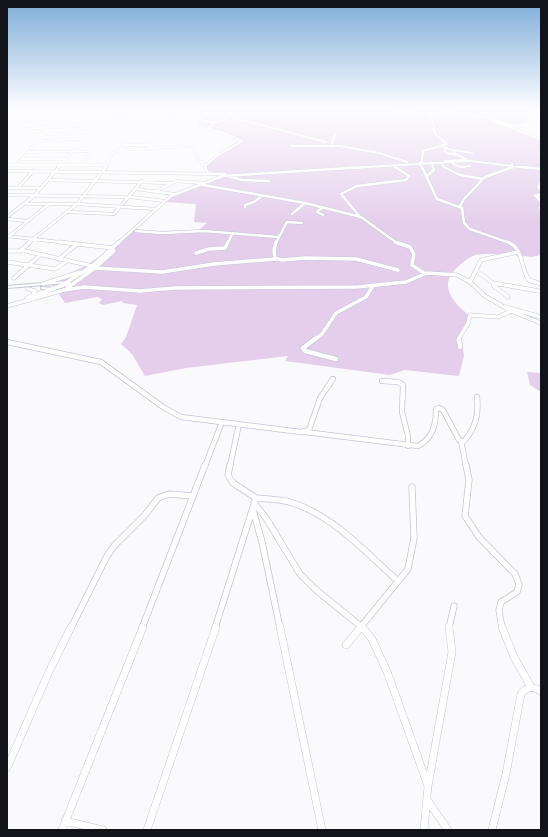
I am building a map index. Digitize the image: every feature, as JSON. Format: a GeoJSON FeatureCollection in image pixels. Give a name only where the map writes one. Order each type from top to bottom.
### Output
{"type":"FeatureCollection","features":[{"type":"Feature","properties":{"kind":"main road"},"geometry":{"type":"LineString","coordinates":[[7,289],[67,282]]}},
{"type":"Feature","properties":{"kind":"main road"},"geometry":{"type":"LineString","coordinates":[[7,289],[55,289]]}},
{"type":"Feature","properties":{"kind":"street"},"geometry":{"type":"LineString","coordinates":[[8,172],[32,148]]}},
{"type":"Feature","properties":{"kind":"street"},"geometry":{"type":"LineString","coordinates":[[7,218],[34,196],[75,148]]}},
{"type":"Feature","properties":{"kind":"street"},"geometry":{"type":"LineString","coordinates":[[75,171],[93,148]]}},
{"type":"Feature","properties":{"kind":"street"},"geometry":{"type":"LineString","coordinates":[[22,251],[22,248],[33,238],[69,212],[85,196],[103,172],[105,165],[113,153],[120,150],[170,148]]}},
{"type":"Feature","properties":{"kind":"street"},"geometry":{"type":"LineString","coordinates":[[194,148],[198,159],[205,166],[209,174]]}},
{"type":"Feature","properties":{"kind":"street"},"geometry":{"type":"LineString","coordinates":[[205,166],[230,148]]}},
{"type":"Feature","properties":{"kind":"street"},"geometry":{"type":"LineString","coordinates":[[351,148],[379,153],[408,162]]}},
{"type":"Feature","properties":{"kind":"street"},"geometry":{"type":"LineString","coordinates":[[433,148],[424,150],[420,163],[427,180],[436,192],[437,199],[460,206],[463,209],[463,220],[470,229],[509,242],[515,247],[528,279],[540,292]]}},
{"type":"Feature","properties":{"kind":"street"},"geometry":{"type":"LineString","coordinates":[[448,148],[472,153]]}},
{"type":"Feature","properties":{"kind":"street"},"geometry":{"type":"LineString","coordinates":[[444,150],[446,153],[456,155],[469,161]]}},
{"type":"Feature","properties":{"kind":"street"},"geometry":{"type":"LineString","coordinates":[[453,150],[456,155]]}},
{"type":"Feature","properties":{"kind":"street"},"geometry":{"type":"LineString","coordinates":[[28,152],[91,151]]}},
{"type":"Feature","properties":{"kind":"street"},"geometry":{"type":"LineString","coordinates":[[22,159],[66,159]]}},
{"type":"Feature","properties":{"kind":"street"},"geometry":{"type":"LineString","coordinates":[[8,172],[75,171],[232,174],[393,166],[415,162],[422,159]]}},
{"type":"Feature","properties":{"kind":"street"},"geometry":{"type":"LineString","coordinates":[[398,165],[408,162],[440,163],[469,161],[512,164],[532,168],[541,167]]}},
{"type":"Feature","properties":{"kind":"street"},"geometry":{"type":"LineString","coordinates":[[451,164],[469,161]]}},
{"type":"Feature","properties":{"kind":"street"},"geometry":{"type":"LineString","coordinates":[[415,162],[421,168]]}},
{"type":"Feature","properties":{"kind":"street"},"geometry":{"type":"LineString","coordinates":[[427,180],[427,176],[434,170],[432,163]]}},
{"type":"Feature","properties":{"kind":"street"},"geometry":{"type":"LineString","coordinates":[[440,163],[461,167],[470,166]]}},
{"type":"Feature","properties":{"kind":"street"},"geometry":{"type":"LineString","coordinates":[[440,163],[444,167],[456,173],[483,179]]}},
{"type":"Feature","properties":{"kind":"street"},"geometry":{"type":"LineString","coordinates":[[460,206],[464,199],[483,179],[489,175],[511,168],[513,166],[512,164]]}},
{"type":"Feature","properties":{"kind":"street"},"geometry":{"type":"LineString","coordinates":[[7,165],[105,165]]}},
{"type":"Feature","properties":{"kind":"street"},"geometry":{"type":"LineString","coordinates":[[393,166],[409,176],[406,180],[382,182],[370,186],[357,186],[341,194],[360,217],[391,240],[410,247],[414,254],[412,265],[424,273],[457,275],[470,282],[485,296],[511,311],[541,323]]}},
{"type":"Feature","properties":{"kind":"street"},"geometry":{"type":"LineString","coordinates":[[18,188],[33,171]]}},
{"type":"Feature","properties":{"kind":"street"},"geometry":{"type":"LineString","coordinates":[[187,182],[192,173]]}},
{"type":"Feature","properties":{"kind":"street"},"geometry":{"type":"LineString","coordinates":[[55,289],[64,290],[74,284],[174,196],[232,174]]}},
{"type":"Feature","properties":{"kind":"street"},"geometry":{"type":"LineString","coordinates":[[7,303],[55,289],[94,267],[155,209],[175,194],[232,174]]}},
{"type":"Feature","properties":{"kind":"street"},"geometry":{"type":"LineString","coordinates":[[228,176],[242,180],[269,181]]}},
{"type":"Feature","properties":{"kind":"street"},"geometry":{"type":"LineString","coordinates":[[49,180],[142,181],[173,183]]}},
{"type":"Feature","properties":{"kind":"street"},"geometry":{"type":"LineString","coordinates":[[69,212],[110,214],[116,212],[122,207],[142,181]]}},
{"type":"Feature","properties":{"kind":"street"},"geometry":{"type":"LineString","coordinates":[[154,192],[178,181],[187,182],[305,203],[360,217]]}},
{"type":"Feature","properties":{"kind":"street"},"geometry":{"type":"LineString","coordinates":[[7,188],[41,188]]}},
{"type":"Feature","properties":{"kind":"street"},"geometry":{"type":"LineString","coordinates":[[136,189],[175,194]]}},
{"type":"Feature","properties":{"kind":"street"},"geometry":{"type":"LineString","coordinates":[[8,196],[130,197],[165,201]]}},
{"type":"Feature","properties":{"kind":"street"},"geometry":{"type":"LineString","coordinates":[[245,207],[245,205],[254,202],[262,196]]}},
{"type":"Feature","properties":{"kind":"street"},"geometry":{"type":"LineString","coordinates":[[292,214],[305,203]]}},
{"type":"Feature","properties":{"kind":"street"},"geometry":{"type":"LineString","coordinates":[[24,204],[77,204],[155,209]]}},
{"type":"Feature","properties":{"kind":"street"},"geometry":{"type":"LineString","coordinates":[[8,236],[49,204]]}},
{"type":"Feature","properties":{"kind":"street"},"geometry":{"type":"LineString","coordinates":[[323,207],[317,212],[323,215]]}},
{"type":"Feature","properties":{"kind":"street"},"geometry":{"type":"LineString","coordinates":[[7,218],[28,221]]}},
{"type":"Feature","properties":{"kind":"street"},"geometry":{"type":"LineString","coordinates":[[276,259],[274,254],[278,238],[287,222],[295,221],[302,223]]}},
{"type":"Feature","properties":{"kind":"street"},"geometry":{"type":"LineString","coordinates":[[136,231],[162,233],[174,231],[204,231],[278,238]]}},
{"type":"Feature","properties":{"kind":"street"},"geometry":{"type":"LineString","coordinates":[[196,253],[209,249],[225,248],[232,234]]}},
{"type":"Feature","properties":{"kind":"street"},"geometry":{"type":"LineString","coordinates":[[8,236],[113,248]]}},
{"type":"Feature","properties":{"kind":"street"},"geometry":{"type":"LineString","coordinates":[[59,259],[77,244]]}},
{"type":"Feature","properties":{"kind":"street"},"geometry":{"type":"LineString","coordinates":[[7,251],[22,251],[94,267],[162,272],[214,264],[276,259],[356,259],[398,270]]}},
{"type":"Feature","properties":{"kind":"street"},"geometry":{"type":"LineString","coordinates":[[470,282],[477,271],[481,260],[518,252]]}},
{"type":"Feature","properties":{"kind":"street"},"geometry":{"type":"LineString","coordinates":[[14,278],[40,255]]}},
{"type":"Feature","properties":{"kind":"street"},"geometry":{"type":"LineString","coordinates":[[7,262],[55,269],[67,261]]}},
{"type":"Feature","properties":{"kind":"street"},"geometry":{"type":"LineString","coordinates":[[34,285],[60,279],[94,267]]}},
{"type":"Feature","properties":{"kind":"street"},"geometry":{"type":"LineString","coordinates":[[477,271],[508,297]]}},
{"type":"Feature","properties":{"kind":"street"},"geometry":{"type":"LineString","coordinates":[[7,306],[64,290],[84,287],[140,290],[174,288],[373,286],[409,281],[424,273]]}},
{"type":"Feature","properties":{"kind":"street"},"geometry":{"type":"LineString","coordinates":[[67,282],[84,287]]}},
{"type":"Feature","properties":{"kind":"street"},"geometry":{"type":"LineString","coordinates":[[493,283],[540,292]]}},
{"type":"Feature","properties":{"kind":"street"},"geometry":{"type":"LineString","coordinates":[[532,283],[540,285]]}},
{"type":"Feature","properties":{"kind":"street"},"geometry":{"type":"LineString","coordinates":[[336,358],[305,351],[303,348],[322,334],[336,313],[365,298],[370,294],[373,286]]}},
{"type":"Feature","properties":{"kind":"street"},"geometry":{"type":"LineString","coordinates":[[28,289],[33,290],[35,293],[30,297]]}},
{"type":"Feature","properties":{"kind":"street"},"geometry":{"type":"LineString","coordinates":[[505,307],[541,317]]}},
{"type":"Feature","properties":{"kind":"street"},"geometry":{"type":"LineString","coordinates":[[460,347],[458,341],[468,323],[470,315],[498,317],[511,311]]}},
{"type":"Feature","properties":{"kind":"street"},"geometry":{"type":"LineString","coordinates":[[7,342],[56,350],[100,362],[174,414],[222,422],[408,446],[418,446],[430,438],[436,423],[436,410],[439,408],[443,410],[461,441],[469,480],[465,516],[479,537],[515,574],[519,584],[517,592],[501,602],[498,611],[513,656],[531,687],[541,691]]}},
{"type":"Feature","properties":{"kind":"street"},"geometry":{"type":"LineString","coordinates":[[303,432],[309,430],[320,398],[333,379]]}},
{"type":"Feature","properties":{"kind":"street"},"geometry":{"type":"LineString","coordinates":[[382,381],[398,382],[403,385],[402,412],[408,436],[408,446]]}},
{"type":"Feature","properties":{"kind":"street"},"geometry":{"type":"LineString","coordinates":[[461,441],[465,441],[477,416],[479,406],[477,397]]}},
{"type":"Feature","properties":{"kind":"street"},"geometry":{"type":"LineString","coordinates":[[62,830],[222,422]]}},
{"type":"Feature","properties":{"kind":"street"},"geometry":{"type":"LineString","coordinates":[[239,424],[228,476],[233,483],[255,500],[300,574],[316,590],[361,626],[372,639],[379,652],[428,786]]}},
{"type":"Feature","properties":{"kind":"street"},"geometry":{"type":"LineString","coordinates":[[346,645],[408,569],[413,555],[415,541],[412,487]]}},
{"type":"Feature","properties":{"kind":"street"},"geometry":{"type":"LineString","coordinates":[[7,768],[48,674],[107,556],[114,546],[145,515],[158,498],[169,494],[194,496]]}},
{"type":"Feature","properties":{"kind":"street"},"geometry":{"type":"LineString","coordinates":[[147,830],[212,640],[255,500]]}},
{"type":"Feature","properties":{"kind":"street"},"geometry":{"type":"LineString","coordinates":[[255,500],[294,503],[312,511],[332,524],[398,582]]}},
{"type":"Feature","properties":{"kind":"street"},"geometry":{"type":"LineString","coordinates":[[252,510],[262,542],[322,830]]}},
{"type":"Feature","properties":{"kind":"street"},"geometry":{"type":"LineString","coordinates":[[424,830],[428,801],[428,786],[452,652],[449,627],[454,606]]}},
{"type":"Feature","properties":{"kind":"street"},"geometry":{"type":"LineString","coordinates":[[492,830],[506,774],[521,694],[526,688],[531,687]]}},
{"type":"Feature","properties":{"kind":"street"},"geometry":{"type":"LineString","coordinates":[[428,801],[448,830]]}},
{"type":"Feature","properties":{"kind":"street"},"geometry":{"type":"LineString","coordinates":[[66,821],[103,830]]}},
{"type":"Feature","properties":{"kind":"shaded area"},"geometry":{"type":"Polygon","coordinates":[[[227,148],[541,148],[541,181],[537,186],[541,193],[533,195],[541,203],[539,208],[541,211],[541,255],[532,257],[481,254],[472,256],[453,272],[449,279],[449,292],[458,305],[471,317],[461,336],[464,356],[459,376],[405,370],[390,375],[285,361],[288,356],[186,368],[145,376],[132,354],[121,344],[126,337],[137,305],[123,303],[122,301],[103,305],[99,303],[102,299],[97,297],[65,303],[49,280],[85,266],[113,246],[132,229],[157,231],[199,230],[207,223],[194,222],[196,204],[163,202],[177,193],[225,174],[210,171],[205,168],[206,164],[227,148]]]}},
{"type":"Feature","properties":{"kind":"shaded area"},"geometry":{"type":"Polygon","coordinates":[[[527,372],[541,373],[541,392],[530,385],[527,372]]]}}]}
